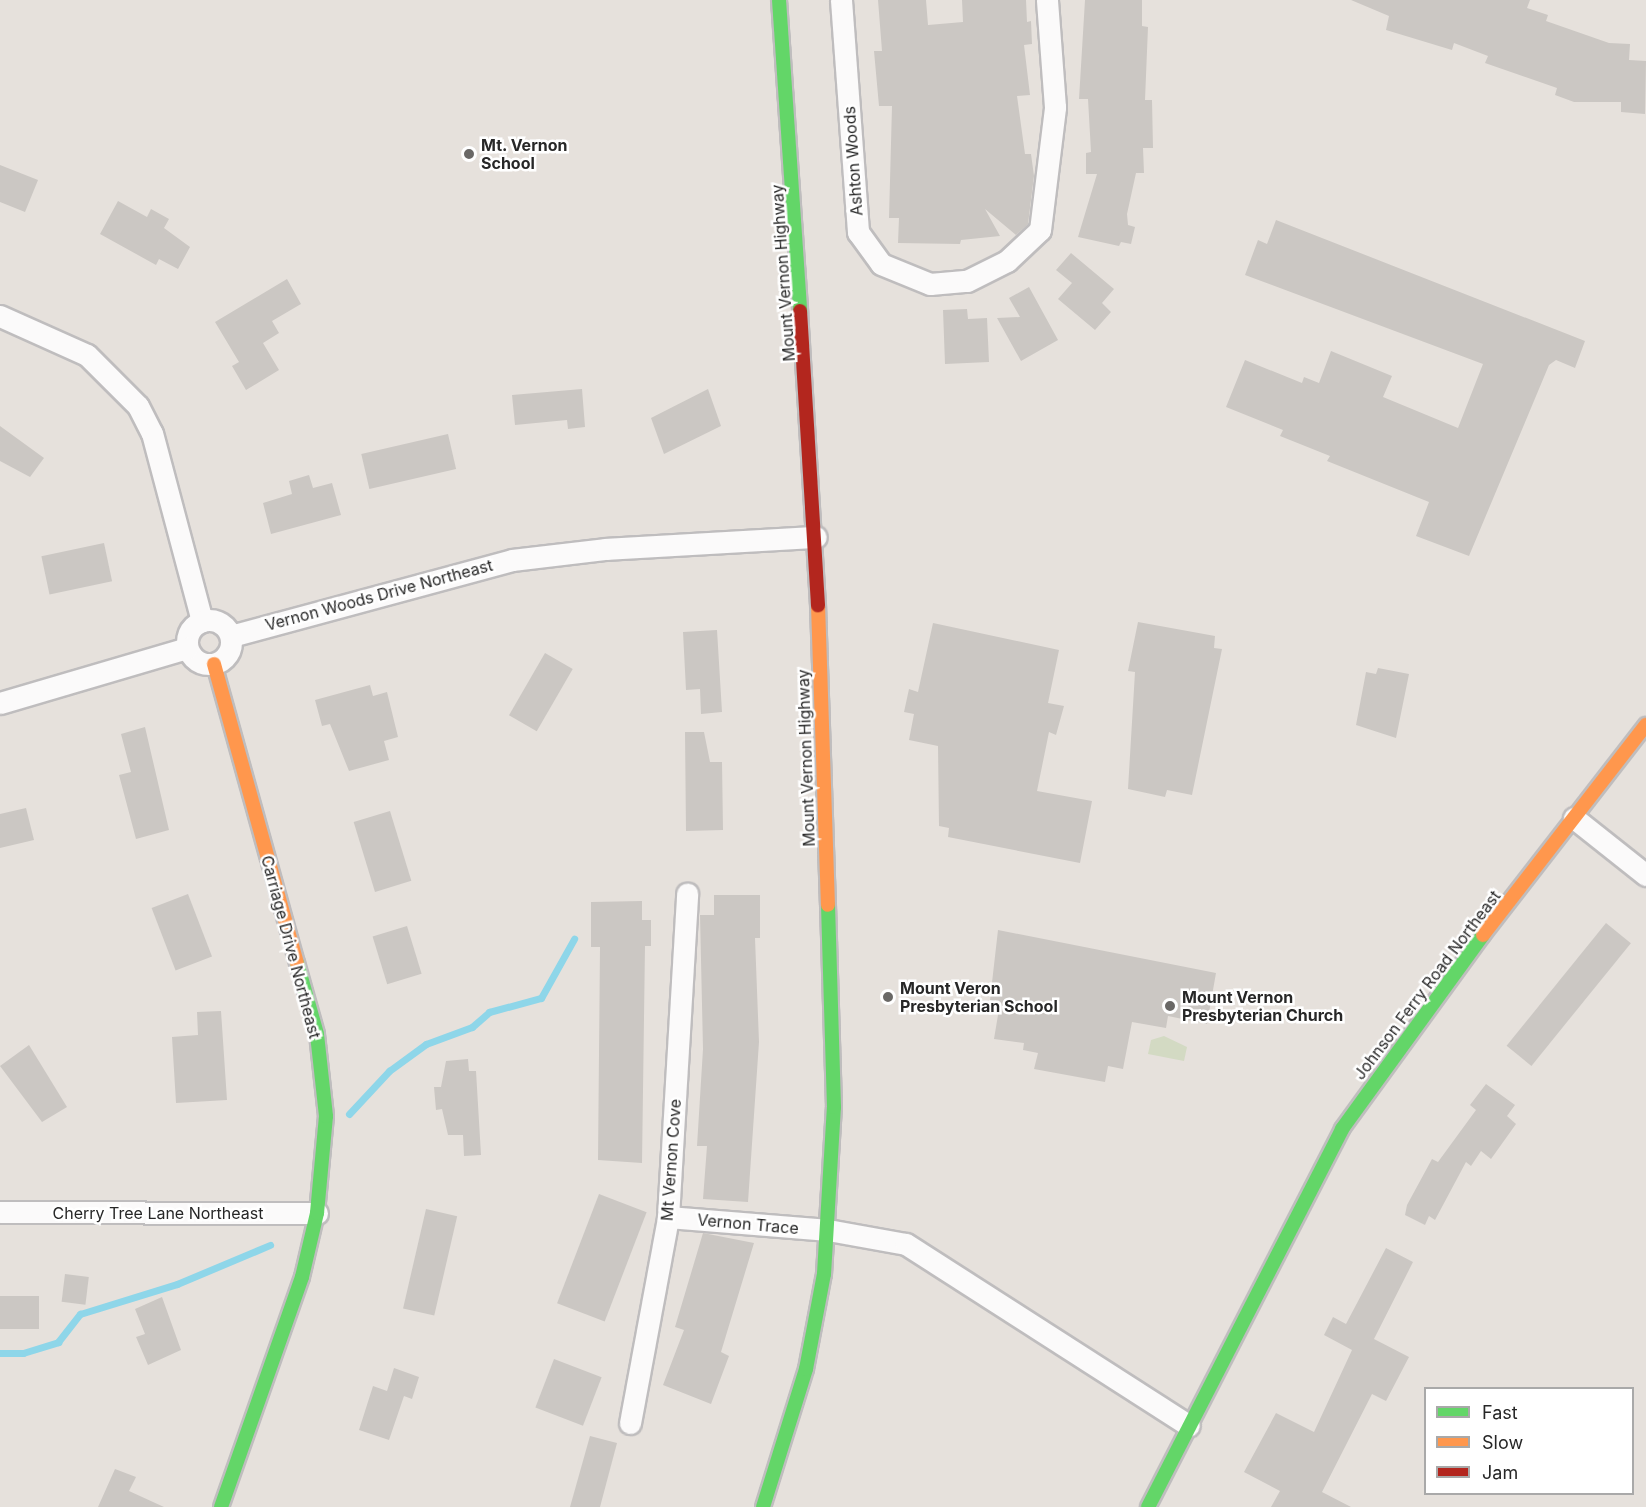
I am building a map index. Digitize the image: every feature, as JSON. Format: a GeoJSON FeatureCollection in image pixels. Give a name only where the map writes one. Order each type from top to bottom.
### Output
{"type":"FeatureCollection","features":[{"type":"Feature","properties":{"kind":"street","name":"Mount Vernon Highway"},"geometry":{"type":"LineString","coordinates":[[763,1507],[806,1369],[828,1230],[834,1107],[816,537],[779,0]]}},
{"type":"Feature","properties":{"kind":"street","name":"Ashton Woods"},"geometry":{"type":"LineString","coordinates":[[841,0],[858,232],[882,264],[930,284],[967,281],[1007,261],[1040,230],[1055,107],[1047,0]]}},
{"type":"Feature","properties":{"kind":"street"},"geometry":{"type":"LineString","coordinates":[[0,316],[87,355],[138,406],[152,433],[202,621]]}},
{"type":"Feature","properties":{"kind":"street","name":"Vernon Woods Drive Northeast"},"geometry":{"type":"LineString","coordinates":[[231,636],[513,560],[606,549],[816,537]]}},
{"type":"Feature","properties":{"kind":"street"},"geometry":{"type":"LineString","coordinates":[[202,621],[218,622],[231,636],[229,654],[214,664],[196,660],[187,648],[191,627],[202,621]]}},
{"type":"Feature","properties":{"kind":"street"},"geometry":{"type":"LineString","coordinates":[[0,703],[187,648]]}},
{"type":"Feature","properties":{"kind":"street","name":"Carriage Drive Northeast"},"geometry":{"type":"LineString","coordinates":[[214,664],[317,1034],[326,1116],[317,1213],[302,1277],[221,1507]]}},
{"type":"Feature","properties":{"kind":"street","name":"Johnson Ferry Road Northeast"},"geometry":{"type":"LineString","coordinates":[[1148,1507],[1342,1129],[1401,1041],[1646,725]]}},
{"type":"Feature","properties":{"kind":"street"},"geometry":{"type":"LineString","coordinates":[[1574,818],[1646,875]]}},
{"type":"Feature","properties":{"kind":"street","name":"Mt Vernon Cove"},"geometry":{"type":"LineString","coordinates":[[630,1423],[668,1217],[687,894]]}},
{"type":"Feature","properties":{"kind":"street","name":"Cherry Tree Lane Northeast"},"geometry":{"type":"LineString","coordinates":[[0,1212],[317,1213]]}},
{"type":"Feature","properties":{"kind":"street","name":"Vernon Trace"},"geometry":{"type":"LineString","coordinates":[[668,1217],[828,1230],[906,1244],[1190,1426]]}},
{"type":"Feature","properties":{"kind":"green space"},"geometry":{"type":"Polygon","coordinates":[[[1164,1036],[1187,1047],[1184,1061],[1148,1054],[1151,1040],[1164,1036]]]}},
{"type":"Feature","properties":{"kind":"building"},"geometry":{"type":"Polygon","coordinates":[[[878,0],[926,0],[928,25],[963,22],[962,0],[1026,0],[1027,22],[1031,21],[1032,44],[1024,45],[1030,95],[1017,96],[1025,154],[1031,154],[1034,176],[1028,224],[1016,235],[985,209],[1000,236],[961,240],[960,244],[898,243],[899,218],[889,218],[892,106],[879,106],[874,51],[882,51],[878,0]]]}},
{"type":"Feature","properties":{"kind":"building"},"geometry":{"type":"Polygon","coordinates":[[[1085,0],[1142,0],[1142,26],[1148,27],[1145,100],[1152,100],[1153,148],[1143,148],[1144,173],[1136,173],[1127,214],[1128,225],[1135,227],[1131,244],[1121,242],[1119,246],[1078,237],[1097,174],[1086,174],[1086,153],[1091,152],[1088,99],[1079,99],[1085,0]]]}},
{"type":"Feature","properties":{"kind":"building"},"geometry":{"type":"Polygon","coordinates":[[[1351,0],[1530,0],[1527,8],[1548,15],[1546,21],[1609,43],[1630,44],[1629,60],[1646,61],[1645,114],[1621,112],[1621,102],[1574,102],[1555,95],[1557,88],[1485,63],[1488,56],[1454,43],[1452,50],[1386,30],[1389,16],[1351,0]]]}},
{"type":"Feature","properties":{"kind":"building"},"geometry":{"type":"Polygon","coordinates":[[[0,165],[38,180],[25,212],[0,202],[0,165]]]}},
{"type":"Feature","properties":{"kind":"building"},"geometry":{"type":"Polygon","coordinates":[[[118,201],[147,217],[151,209],[169,219],[164,228],[190,247],[178,269],[159,259],[156,265],[100,234],[118,201]]]}},
{"type":"Feature","properties":{"kind":"building"},"geometry":{"type":"Polygon","coordinates":[[[1276,220],[1585,341],[1575,368],[1556,360],[1549,365],[1469,556],[1416,536],[1429,502],[1327,461],[1330,456],[1280,436],[1283,430],[1226,407],[1245,360],[1302,383],[1304,377],[1319,383],[1331,351],[1392,376],[1383,397],[1458,428],[1483,364],[1245,275],[1258,240],[1267,244],[1276,220]]]}},
{"type":"Feature","properties":{"kind":"building"},"geometry":{"type":"Polygon","coordinates":[[[1071,253],[1114,289],[1102,303],[1111,312],[1095,330],[1058,299],[1072,283],[1056,270],[1071,253]]]}},
{"type":"Feature","properties":{"kind":"building"},"geometry":{"type":"Polygon","coordinates":[[[287,279],[301,304],[272,321],[279,333],[263,343],[279,370],[246,390],[232,366],[239,362],[215,322],[287,279]]]}},
{"type":"Feature","properties":{"kind":"building"},"geometry":{"type":"Polygon","coordinates":[[[1029,287],[1058,340],[1021,361],[997,318],[1020,317],[1009,298],[1029,287]]]}},
{"type":"Feature","properties":{"kind":"building"},"geometry":{"type":"Polygon","coordinates":[[[967,309],[968,319],[987,318],[989,362],[945,364],[943,310],[967,309]]]}},
{"type":"Feature","properties":{"kind":"building"},"geometry":{"type":"Polygon","coordinates":[[[582,389],[585,427],[568,429],[567,420],[515,425],[512,395],[582,389]]]}},
{"type":"Feature","properties":{"kind":"building"},"geometry":{"type":"Polygon","coordinates":[[[708,389],[721,426],[664,454],[651,418],[708,389]]]}},
{"type":"Feature","properties":{"kind":"building"},"geometry":{"type":"Polygon","coordinates":[[[0,426],[44,458],[30,477],[0,461],[0,426]]]}},
{"type":"Feature","properties":{"kind":"building"},"geometry":{"type":"Polygon","coordinates":[[[448,434],[456,469],[369,489],[361,454],[448,434]]]}},
{"type":"Feature","properties":{"kind":"building"},"geometry":{"type":"Polygon","coordinates":[[[309,475],[313,488],[332,483],[341,515],[271,534],[263,503],[292,494],[289,481],[309,475]]]}},
{"type":"Feature","properties":{"kind":"building"},"geometry":{"type":"Polygon","coordinates":[[[104,543],[112,581],[50,594],[41,556],[104,543]]]}},
{"type":"Feature","properties":{"kind":"building"},"geometry":{"type":"Polygon","coordinates":[[[1138,622],[1215,636],[1214,648],[1222,649],[1192,795],[1167,790],[1165,797],[1128,789],[1135,672],[1128,671],[1138,622]]]}},
{"type":"Feature","properties":{"kind":"building"},"geometry":{"type":"Polygon","coordinates":[[[933,623],[1059,650],[1048,703],[1064,706],[1056,735],[1049,732],[1037,791],[1092,801],[1080,863],[948,837],[949,828],[939,826],[938,746],[909,740],[914,714],[904,712],[909,689],[918,692],[933,623]]]}},
{"type":"Feature","properties":{"kind":"building"},"geometry":{"type":"Polygon","coordinates":[[[717,630],[722,712],[701,714],[700,689],[686,690],[683,632],[717,630]]]}},
{"type":"Feature","properties":{"kind":"building"},"geometry":{"type":"Polygon","coordinates":[[[545,653],[573,669],[537,731],[509,715],[545,653]]]}},
{"type":"Feature","properties":{"kind":"building"},"geometry":{"type":"Polygon","coordinates":[[[1378,668],[1409,674],[1396,738],[1356,725],[1366,672],[1376,674],[1378,668]]]}},
{"type":"Feature","properties":{"kind":"building"},"geometry":{"type":"Polygon","coordinates":[[[370,685],[373,696],[387,692],[398,737],[384,741],[389,760],[349,771],[330,724],[322,726],[315,700],[370,685]]]}},
{"type":"Feature","properties":{"kind":"building"},"geometry":{"type":"Polygon","coordinates":[[[145,727],[169,830],[136,839],[119,775],[131,772],[121,734],[145,727]]]}},
{"type":"Feature","properties":{"kind":"building"},"geometry":{"type":"Polygon","coordinates":[[[685,732],[704,732],[710,762],[722,762],[723,830],[686,831],[685,732]]]}},
{"type":"Feature","properties":{"kind":"building"},"geometry":{"type":"Polygon","coordinates":[[[26,808],[34,840],[0,848],[0,814],[26,808]]]}},
{"type":"Feature","properties":{"kind":"building"},"geometry":{"type":"Polygon","coordinates":[[[390,811],[411,881],[375,892],[354,822],[390,811]]]}},
{"type":"Feature","properties":{"kind":"building"},"geometry":{"type":"Polygon","coordinates":[[[188,894],[212,957],[176,971],[152,908],[188,894]]]}},
{"type":"Feature","properties":{"kind":"building"},"geometry":{"type":"Polygon","coordinates":[[[714,895],[760,895],[760,938],[755,938],[759,1042],[748,1202],[703,1199],[707,1146],[697,1146],[703,1049],[700,915],[714,915],[714,895]]]}},
{"type":"Feature","properties":{"kind":"building"},"geometry":{"type":"Polygon","coordinates":[[[642,901],[642,920],[651,920],[651,946],[645,946],[642,1163],[598,1160],[600,947],[591,947],[591,902],[642,901]]]}},
{"type":"Feature","properties":{"kind":"building"},"geometry":{"type":"Polygon","coordinates":[[[1606,923],[1631,943],[1531,1066],[1507,1046],[1606,923]]]}},
{"type":"Feature","properties":{"kind":"building"},"geometry":{"type":"Polygon","coordinates":[[[407,926],[422,974],[387,984],[373,937],[407,926]]]}},
{"type":"Feature","properties":{"kind":"building","name":"Mount Vernon Presbyterian Church"},"geometry":{"type":"Polygon","coordinates":[[[998,930],[1216,973],[1207,1024],[1168,1016],[1166,1028],[1132,1022],[1123,1069],[1108,1066],[1105,1082],[1034,1069],[1038,1053],[1023,1050],[1024,1043],[994,1039],[1000,1003],[990,1000],[998,930]]]}},
{"type":"Feature","properties":{"kind":"building"},"geometry":{"type":"Polygon","coordinates":[[[221,1011],[227,1100],[176,1103],[172,1037],[198,1035],[197,1012],[221,1011]]]}},
{"type":"Feature","properties":{"kind":"building"},"geometry":{"type":"Polygon","coordinates":[[[29,1045],[67,1107],[42,1122],[0,1066],[29,1045]]]}},
{"type":"Feature","properties":{"kind":"building"},"geometry":{"type":"Polygon","coordinates":[[[468,1059],[469,1071],[476,1071],[481,1155],[464,1156],[463,1135],[448,1135],[442,1109],[436,1110],[434,1087],[441,1087],[446,1061],[468,1059]]]}},
{"type":"Feature","properties":{"kind":"building"},"geometry":{"type":"Polygon","coordinates":[[[1486,1084],[1515,1105],[1507,1116],[1516,1124],[1491,1159],[1481,1151],[1471,1166],[1466,1162],[1435,1220],[1429,1216],[1425,1225],[1405,1215],[1407,1205],[1432,1159],[1438,1162],[1476,1110],[1470,1105],[1486,1084]]]}},
{"type":"Feature","properties":{"kind":"building"},"geometry":{"type":"Polygon","coordinates":[[[599,1194],[647,1212],[605,1322],[557,1303],[599,1194]]]}},
{"type":"Feature","properties":{"kind":"building"},"geometry":{"type":"Polygon","coordinates":[[[426,1209],[457,1216],[434,1316],[403,1308],[426,1209]]]}},
{"type":"Feature","properties":{"kind":"building"},"geometry":{"type":"Polygon","coordinates":[[[703,1233],[754,1243],[721,1352],[729,1356],[711,1404],[663,1385],[684,1330],[675,1327],[703,1233]]]}},
{"type":"Feature","properties":{"kind":"building"},"geometry":{"type":"Polygon","coordinates":[[[1386,1248],[1413,1262],[1374,1339],[1409,1357],[1386,1401],[1372,1394],[1322,1492],[1351,1507],[1271,1507],[1280,1491],[1244,1472],[1276,1413],[1314,1432],[1352,1350],[1324,1335],[1333,1317],[1346,1324],[1386,1248]]]}},
{"type":"Feature","properties":{"kind":"building"},"geometry":{"type":"Polygon","coordinates":[[[65,1274],[89,1277],[85,1305],[62,1302],[65,1274]]]}},
{"type":"Feature","properties":{"kind":"building"},"geometry":{"type":"Polygon","coordinates":[[[0,1296],[39,1296],[39,1329],[0,1329],[0,1296]]]}},
{"type":"Feature","properties":{"kind":"building"},"geometry":{"type":"Polygon","coordinates":[[[162,1297],[181,1350],[148,1365],[136,1337],[145,1334],[135,1309],[162,1297]]]}},
{"type":"Feature","properties":{"kind":"building"},"geometry":{"type":"Polygon","coordinates":[[[554,1359],[602,1377],[583,1426],[535,1408],[554,1359]]]}},
{"type":"Feature","properties":{"kind":"building"},"geometry":{"type":"Polygon","coordinates":[[[394,1368],[419,1377],[412,1399],[404,1396],[389,1440],[359,1430],[373,1386],[387,1391],[394,1368]]]}},
{"type":"Feature","properties":{"kind":"building"},"geometry":{"type":"Polygon","coordinates":[[[590,1436],[617,1443],[600,1507],[570,1507],[590,1436]]]}},
{"type":"Feature","properties":{"kind":"building"},"geometry":{"type":"Polygon","coordinates":[[[115,1469],[136,1477],[129,1491],[164,1507],[98,1507],[115,1469]]]}},
{"type":"Feature","properties":{"kind":"waterway"},"geometry":{"type":"LineString","coordinates":[[349,1114],[389,1071],[426,1044],[472,1027],[489,1012],[541,998],[574,939]]}},
{"type":"Feature","properties":{"kind":"waterway"},"geometry":{"type":"LineString","coordinates":[[0,1353],[23,1353],[58,1342],[80,1314],[177,1284],[270,1245]]}},
{"type":"Feature","properties":{"kind":"traffic: fast"},"geometry":{"type":"LineString","coordinates":[[779,0],[800,311]]}},
{"type":"Feature","properties":{"kind":"traffic: fast"},"geometry":{"type":"LineString","coordinates":[[763,1507],[806,1369],[824,1274],[834,1107],[828,905]]}},
{"type":"Feature","properties":{"kind":"traffic: fast"},"geometry":{"type":"LineString","coordinates":[[1148,1507],[1342,1129],[1483,935]]}},
{"type":"Feature","properties":{"kind":"traffic: fast"},"geometry":{"type":"LineString","coordinates":[[221,1507],[302,1277],[317,1213],[326,1116],[317,1034],[297,963]]}},
{"type":"Feature","properties":{"kind":"traffic: slow"},"geometry":{"type":"LineString","coordinates":[[818,605],[828,905]]}},
{"type":"Feature","properties":{"kind":"traffic: slow"},"geometry":{"type":"LineString","coordinates":[[214,664],[297,963]]}},
{"type":"Feature","properties":{"kind":"traffic: slow"},"geometry":{"type":"LineString","coordinates":[[1483,935],[1646,725]]}},
{"type":"Feature","properties":{"kind":"traffic: jam"},"geometry":{"type":"LineString","coordinates":[[800,311],[818,605]]}},
{"type":"Feature","properties":{"kind":"place","name":"Mt. Vernon School"},"geometry":{"type":"Point","coordinates":[469,154]}},
{"type":"Feature","properties":{"kind":"place","name":"Mount Veron Presbyterian School"},"geometry":{"type":"Point","coordinates":[888,997]}},
{"type":"Feature","properties":{"kind":"place","name":"Mount Vernon Presbyterian Church"},"geometry":{"type":"Point","coordinates":[1170,1006]}}]}
